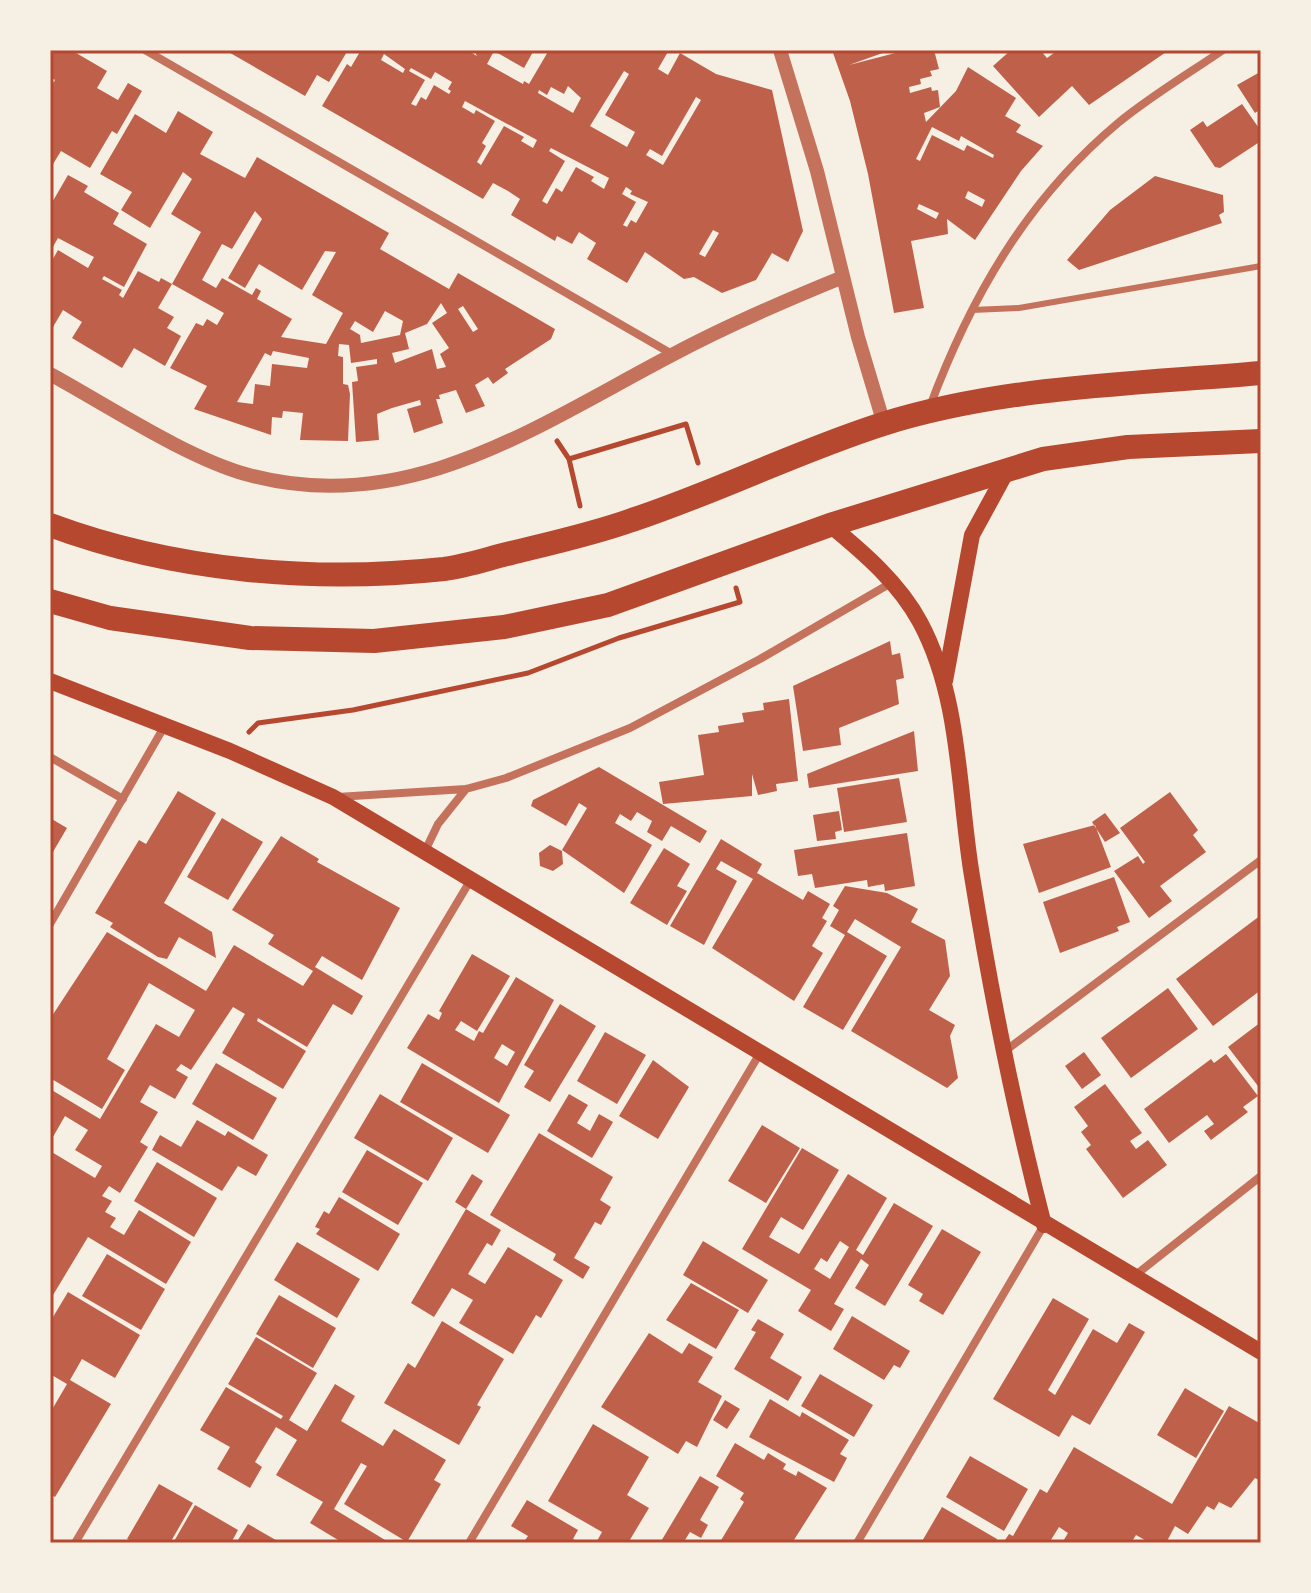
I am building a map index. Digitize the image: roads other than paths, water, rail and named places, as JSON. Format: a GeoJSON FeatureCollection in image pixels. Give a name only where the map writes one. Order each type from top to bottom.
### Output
{"type":"FeatureCollection","features":[{"type":"Feature","properties":{"kind":"highway"},"geometry":{"type":"LineString","coordinates":[[50,525],[82,537],[186,562],[281,572],[359,574],[448,569],[586,535],[633,520],[884,424],[927,413],[1030,393],[1261,373]]}},
{"type":"Feature","properties":{"kind":"highway"},"geometry":{"type":"LineString","coordinates":[[50,601],[110,618],[250,638],[374,641],[504,627],[608,605],[830,525],[1043,459],[1128,447],[1261,441]]}},
{"type":"Feature","properties":{"kind":"main road"},"geometry":{"type":"LineString","coordinates":[[945,682],[972,535],[1008,469]]}},
{"type":"Feature","properties":{"kind":"main road"},"geometry":{"type":"LineString","coordinates":[[830,525],[866,555],[891,583],[919,622],[945,682],[1002,1054],[1044,1225]]}},
{"type":"Feature","properties":{"kind":"main road"},"geometry":{"type":"LineString","coordinates":[[50,681],[230,751],[333,797],[1261,1352]]}},
{"type":"Feature","properties":{"kind":"street"},"geometry":{"type":"LineString","coordinates":[[145,50],[672,354]]}},
{"type":"Feature","properties":{"kind":"street"},"geometry":{"type":"LineString","coordinates":[[927,413],[970,310],[1014,236],[1055,185],[1118,124],[1223,50]]}},
{"type":"Feature","properties":{"kind":"street"},"geometry":{"type":"LineString","coordinates":[[778,52],[884,424]]}},
{"type":"Feature","properties":{"kind":"street"},"geometry":{"type":"LineString","coordinates":[[50,374],[200,456],[234,470],[296,486],[329,488],[421,474],[476,457],[752,314],[843,277]]}},
{"type":"Feature","properties":{"kind":"street"},"geometry":{"type":"LineString","coordinates":[[333,797],[466,789],[506,778],[630,728],[760,659],[891,583]]}},
{"type":"Feature","properties":{"kind":"street"},"geometry":{"type":"LineString","coordinates":[[50,924],[164,727]]}},
{"type":"Feature","properties":{"kind":"street"},"geometry":{"type":"LineString","coordinates":[[50,757],[123,799]]}},
{"type":"Feature","properties":{"kind":"street"},"geometry":{"type":"LineString","coordinates":[[424,852],[438,824],[466,789]]}},
{"type":"Feature","properties":{"kind":"street"},"geometry":{"type":"LineString","coordinates":[[1002,1054],[1261,860]]}},
{"type":"Feature","properties":{"kind":"street"},"geometry":{"type":"LineString","coordinates":[[75,1543],[470,881]]}},
{"type":"Feature","properties":{"kind":"street"},"geometry":{"type":"LineString","coordinates":[[469,1543],[760,1053]]}},
{"type":"Feature","properties":{"kind":"street"},"geometry":{"type":"LineString","coordinates":[[1133,1278],[1261,1176]]}},
{"type":"Feature","properties":{"kind":"street"},"geometry":{"type":"LineString","coordinates":[[857,1543],[1044,1225]]}},
{"type":"Feature","properties":{"kind":"lane"},"geometry":{"type":"LineString","coordinates":[[970,310],[1019,308],[1261,266]]}}]}
